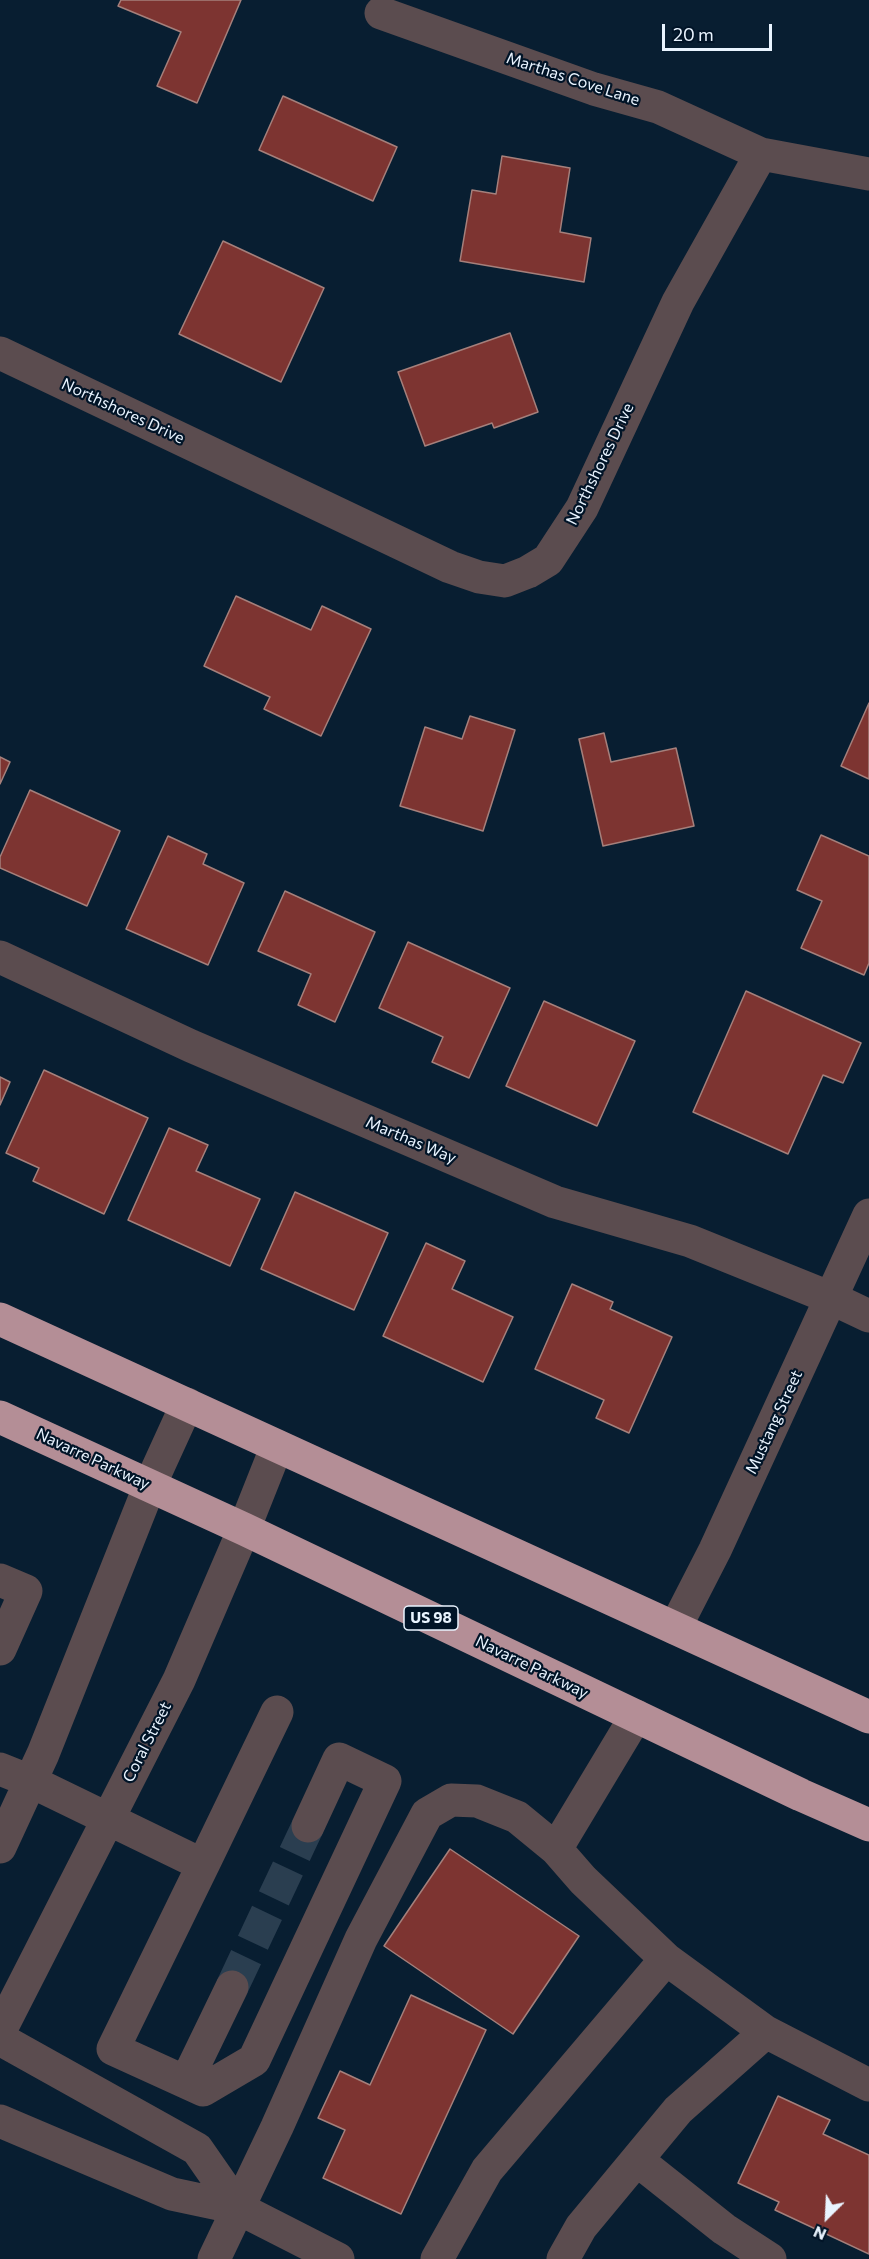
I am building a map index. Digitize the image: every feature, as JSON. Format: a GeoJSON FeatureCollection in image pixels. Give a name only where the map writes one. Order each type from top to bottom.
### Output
{"type":"FeatureCollection","features":[{"type":"Feature","properties":{"kind":"highway"},"geometry":{"type":"LineString","coordinates":[[0,1318],[869,1717]]}},
{"type":"Feature","properties":{"kind":"highway","name":"Navarre Parkway"},"geometry":{"type":"LineString","coordinates":[[0,1417],[244,1529],[869,1825]]}},
{"type":"Feature","properties":{"kind":"street","name":"Marthas Cove Lane"},"geometry":{"type":"LineString","coordinates":[[381,13],[594,89],[658,106],[761,154]]}},
{"type":"Feature","properties":{"kind":"street"},"geometry":{"type":"LineString","coordinates":[[761,154],[869,174]]}},
{"type":"Feature","properties":{"kind":"street","name":"Northshores Drive"},"geometry":{"type":"LineString","coordinates":[[0,353],[450,567],[479,577],[505,581],[528,573],[548,560],[582,508],[678,302],[761,154]]}},
{"type":"Feature","properties":{"kind":"street","name":"Marthas Way"},"geometry":{"type":"LineString","coordinates":[[0,957],[191,1046],[555,1202],[690,1241],[831,1298],[869,1316]]}},
{"type":"Feature","properties":{"kind":"street","name":"Mustang Street"},"geometry":{"type":"LineString","coordinates":[[675,1628],[715,1550],[869,1215]]}},
{"type":"Feature","properties":{"kind":"street"},"geometry":{"type":"LineString","coordinates":[[0,1847],[43,1754],[150,1485],[187,1404]]}},
{"type":"Feature","properties":{"kind":"street","name":"Coral Street"},"geometry":{"type":"LineString","coordinates":[[0,2031],[179,1680],[277,1446]]}},
{"type":"Feature","properties":{"kind":"street"},"geometry":{"type":"LineString","coordinates":[[0,1580],[26,1591],[0,1649]]}},
{"type":"Feature","properties":{"kind":"street"},"geometry":{"type":"LineString","coordinates":[[277,1712],[113,2049],[203,2090],[254,2060],[385,1782],[339,1759],[308,1826]]}},
{"type":"Feature","properties":{"kind":"street"},"geometry":{"type":"LineString","coordinates":[[556,1849],[636,1716]]}},
{"type":"Feature","properties":{"kind":"street"},"geometry":{"type":"LineString","coordinates":[[0,1768],[202,1865]]}},
{"type":"Feature","properties":{"kind":"street"},"geometry":{"type":"LineString","coordinates":[[214,2259],[277,2127],[361,1939],[428,1814],[451,1800],[477,1801],[517,1817],[556,1849],[583,1880],[666,1959],[766,2032],[869,2085]]}},
{"type":"Feature","properties":{"kind":"street"},"geometry":{"type":"LineString","coordinates":[[437,2259],[487,2170],[666,1959]]}},
{"type":"Feature","properties":{"kind":"street"},"geometry":{"type":"LineString","coordinates":[[186,2082],[232,1987]]}},
{"type":"Feature","properties":{"kind":"street"},"geometry":{"type":"LineString","coordinates":[[562,2259],[581,2227],[678,2110],[766,2032]]}},
{"type":"Feature","properties":{"kind":"street"},"geometry":{"type":"LineString","coordinates":[[0,2039],[197,2149],[238,2208]]}},
{"type":"Feature","properties":{"kind":"street"},"geometry":{"type":"LineString","coordinates":[[0,2121],[172,2194],[238,2208],[338,2259]]}},
{"type":"Feature","properties":{"kind":"street"},"geometry":{"type":"LineString","coordinates":[[637,2160],[724,2229],[770,2259]]}},
{"type":"Feature","properties":{"kind":"building"},"geometry":{"type":"Polygon","coordinates":[[[121,0],[241,0],[197,103],[157,86],[181,32],[118,6],[121,0]]]}},
{"type":"Feature","properties":{"kind":"building"},"geometry":{"type":"Polygon","coordinates":[[[283,96],[397,147],[373,201],[259,150],[283,96]]]}},
{"type":"Feature","properties":{"kind":"building"},"geometry":{"type":"Polygon","coordinates":[[[502,156],[570,168],[560,232],[591,238],[584,282],[460,261],[472,190],[496,194],[502,156]]]}},
{"type":"Feature","properties":{"kind":"building"},"geometry":{"type":"Polygon","coordinates":[[[223,241],[324,288],[281,382],[179,334],[223,241]]]}},
{"type":"Feature","properties":{"kind":"building"},"geometry":{"type":"Polygon","coordinates":[[[510,333],[538,412],[494,428],[492,423],[425,446],[398,372],[510,333]]]}},
{"type":"Feature","properties":{"kind":"building"},"geometry":{"type":"Polygon","coordinates":[[[236,596],[311,630],[322,606],[371,629],[321,736],[264,709],[270,697],[204,666],[236,596]]]}},
{"type":"Feature","properties":{"kind":"building"},"geometry":{"type":"Polygon","coordinates":[[[869,703],[869,779],[841,766],[869,703]]]}},
{"type":"Feature","properties":{"kind":"building"},"geometry":{"type":"Polygon","coordinates":[[[470,716],[515,730],[483,831],[400,806],[425,727],[462,739],[470,716]]]}},
{"type":"Feature","properties":{"kind":"building"},"geometry":{"type":"Polygon","coordinates":[[[604,733],[611,762],[676,748],[694,826],[603,846],[579,739],[604,733]]]}},
{"type":"Feature","properties":{"kind":"building"},"geometry":{"type":"Polygon","coordinates":[[[0,757],[10,762],[0,784],[0,757]]]}},
{"type":"Feature","properties":{"kind":"building"},"geometry":{"type":"Polygon","coordinates":[[[30,790],[120,831],[87,906],[0,868],[0,857],[30,790]]]}},
{"type":"Feature","properties":{"kind":"building"},"geometry":{"type":"Polygon","coordinates":[[[821,835],[869,856],[869,963],[864,975],[801,948],[822,901],[797,890],[821,835]]]}},
{"type":"Feature","properties":{"kind":"building"},"geometry":{"type":"Polygon","coordinates":[[[168,836],[207,854],[203,864],[244,883],[208,965],[126,929],[168,836]]]}},
{"type":"Feature","properties":{"kind":"building"},"geometry":{"type":"Polygon","coordinates":[[[285,891],[375,932],[335,1022],[298,1005],[311,974],[258,951],[285,891]]]}},
{"type":"Feature","properties":{"kind":"building"},"geometry":{"type":"Polygon","coordinates":[[[408,942],[510,988],[469,1078],[432,1062],[443,1037],[379,1008],[408,942]]]}},
{"type":"Feature","properties":{"kind":"building"},"geometry":{"type":"Polygon","coordinates":[[[746,991],[861,1043],[843,1083],[823,1075],[788,1154],[693,1112],[746,991]]]}},
{"type":"Feature","properties":{"kind":"building"},"geometry":{"type":"Polygon","coordinates":[[[544,1001],[635,1041],[597,1126],[506,1086],[544,1001]]]}},
{"type":"Feature","properties":{"kind":"building"},"geometry":{"type":"Polygon","coordinates":[[[44,1070],[148,1118],[104,1214],[33,1181],[39,1168],[6,1153],[44,1070]]]}},
{"type":"Feature","properties":{"kind":"building"},"geometry":{"type":"Polygon","coordinates":[[[0,1077],[10,1082],[0,1105],[0,1077]]]}},
{"type":"Feature","properties":{"kind":"building"},"geometry":{"type":"Polygon","coordinates":[[[169,1128],[208,1145],[196,1171],[260,1199],[230,1266],[128,1220],[169,1128]]]}},
{"type":"Feature","properties":{"kind":"building"},"geometry":{"type":"Polygon","coordinates":[[[295,1192],[388,1233],[354,1310],[261,1269],[295,1192]]]}},
{"type":"Feature","properties":{"kind":"building"},"geometry":{"type":"Polygon","coordinates":[[[426,1243],[465,1261],[452,1289],[513,1317],[483,1382],[383,1336],[426,1243]]]}},
{"type":"Feature","properties":{"kind":"building"},"geometry":{"type":"Polygon","coordinates":[[[572,1284],[613,1302],[610,1309],[672,1337],[629,1433],[596,1418],[604,1400],[535,1369],[572,1284]]]}},
{"type":"Feature","properties":{"kind":"building"},"geometry":{"type":"Polygon","coordinates":[[[450,1849],[579,1936],[513,2034],[384,1946],[450,1849]]]}},
{"type":"Feature","properties":{"kind":"building"},"geometry":{"type":"Polygon","coordinates":[[[411,1995],[486,2030],[401,2214],[323,2178],[345,2130],[318,2118],[340,2071],[370,2085],[411,1995]]]}},
{"type":"Feature","properties":{"kind":"building"},"geometry":{"type":"Polygon","coordinates":[[[778,2096],[830,2120],[823,2134],[869,2155],[869,2254],[775,2210],[779,2202],[738,2183],[778,2096]]]}},
{"type":"Feature","properties":{"kind":"tunnel"},"geometry":{"type":"LineString","coordinates":[[232,1987],[308,1826]]}}]}
